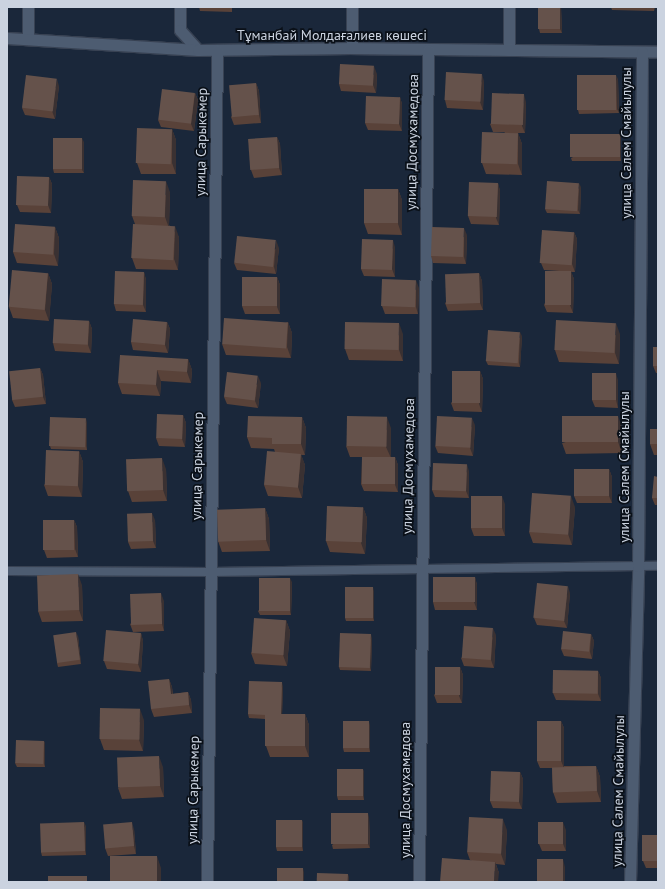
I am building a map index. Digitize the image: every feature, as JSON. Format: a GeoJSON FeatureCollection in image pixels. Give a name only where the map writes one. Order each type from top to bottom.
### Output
{"type":"FeatureCollection","features":[{"type":"Feature","properties":{"kind":"street"},"geometry":{"type":"LineString","coordinates":[[28,7],[28,39]]}},
{"type":"Feature","properties":{"kind":"street"},"geometry":{"type":"LineString","coordinates":[[180,7],[180,30],[198,50]]}},
{"type":"Feature","properties":{"kind":"street"},"geometry":{"type":"LineString","coordinates":[[352,7],[352,48]]}},
{"type":"Feature","properties":{"kind":"street"},"geometry":{"type":"LineString","coordinates":[[509,7],[509,50]]}},
{"type":"Feature","properties":{"kind":"street","name":"Тұманбай Молдағалиев көшесі"},"geometry":{"type":"LineString","coordinates":[[7,38],[198,50],[352,48],[658,52]]}},
{"type":"Feature","properties":{"kind":"street","name":"улица Сарыкемер"},"geometry":{"type":"LineString","coordinates":[[207,882],[217,50]]}},
{"type":"Feature","properties":{"kind":"street","name":"улица Досмухамедова"},"geometry":{"type":"LineString","coordinates":[[419,882],[421,570],[428,50]]}},
{"type":"Feature","properties":{"kind":"street","name":"улица Салем Смайылулы"},"geometry":{"type":"LineString","coordinates":[[630,882],[638,566],[642,52]]}},
{"type":"Feature","properties":{"kind":"lane"},"geometry":{"type":"LineString","coordinates":[[7,571],[211,572],[658,566]]}},
{"type":"Feature","properties":{"kind":"building"},"geometry":{"type":"Polygon","coordinates":[[[538,7],[560,7],[560,29],[538,29],[538,7]]]}},
{"type":"Feature","properties":{"kind":"building"},"geometry":{"type":"Polygon","coordinates":[[[340,64],[374,66],[373,86],[339,84],[340,64]]]}},
{"type":"Feature","properties":{"kind":"building"},"geometry":{"type":"Polygon","coordinates":[[[446,72],[482,74],[480,102],[445,100],[446,72]]]}},
{"type":"Feature","properties":{"kind":"building"},"geometry":{"type":"Polygon","coordinates":[[[26,75],[57,79],[53,112],[22,108],[26,75]]]}},
{"type":"Feature","properties":{"kind":"building"},"geometry":{"type":"Polygon","coordinates":[[[577,75],[616,75],[616,110],[577,110],[577,75]]]}},
{"type":"Feature","properties":{"kind":"building"},"geometry":{"type":"Polygon","coordinates":[[[256,83],[259,115],[232,117],[229,85],[256,83]]]}},
{"type":"Feature","properties":{"kind":"building"},"geometry":{"type":"Polygon","coordinates":[[[162,89],[195,93],[191,124],[158,120],[162,89]]]}},
{"type":"Feature","properties":{"kind":"building"},"geometry":{"type":"Polygon","coordinates":[[[492,93],[524,94],[523,125],[491,124],[492,93]]]}},
{"type":"Feature","properties":{"kind":"building"},"geometry":{"type":"Polygon","coordinates":[[[366,96],[400,97],[399,124],[365,123],[366,96]]]}},
{"type":"Feature","properties":{"kind":"building"},"geometry":{"type":"Polygon","coordinates":[[[137,128],[172,129],[171,164],[136,163],[137,128]]]}},
{"type":"Feature","properties":{"kind":"building"},"geometry":{"type":"Polygon","coordinates":[[[482,132],[518,133],[517,164],[481,163],[482,132]]]}},
{"type":"Feature","properties":{"kind":"building"},"geometry":{"type":"Polygon","coordinates":[[[570,134],[620,134],[620,157],[570,157],[570,134]]]}},
{"type":"Feature","properties":{"kind":"building"},"geometry":{"type":"Polygon","coordinates":[[[277,137],[279,168],[250,170],[248,139],[277,137]]]}},
{"type":"Feature","properties":{"kind":"building"},"geometry":{"type":"Polygon","coordinates":[[[53,138],[82,138],[82,169],[53,169],[53,138]]]}},
{"type":"Feature","properties":{"kind":"building"},"geometry":{"type":"Polygon","coordinates":[[[17,176],[49,177],[48,206],[16,205],[17,176]]]}},
{"type":"Feature","properties":{"kind":"building"},"geometry":{"type":"Polygon","coordinates":[[[133,180],[166,181],[165,217],[132,216],[133,180]]]}},
{"type":"Feature","properties":{"kind":"building"},"geometry":{"type":"Polygon","coordinates":[[[547,181],[579,183],[577,211],[545,209],[547,181]]]}},
{"type":"Feature","properties":{"kind":"building"},"geometry":{"type":"Polygon","coordinates":[[[469,182],[498,183],[497,217],[468,216],[469,182]]]}},
{"type":"Feature","properties":{"kind":"building"},"geometry":{"type":"Polygon","coordinates":[[[364,189],[398,189],[398,223],[364,223],[364,189]]]}},
{"type":"Feature","properties":{"kind":"building"},"geometry":{"type":"Polygon","coordinates":[[[15,224],[55,227],[53,255],[13,252],[15,224]]]}},
{"type":"Feature","properties":{"kind":"building"},"geometry":{"type":"Polygon","coordinates":[[[133,224],[175,226],[173,260],[131,258],[133,224]]]}},
{"type":"Feature","properties":{"kind":"building"},"geometry":{"type":"Polygon","coordinates":[[[432,227],[464,228],[463,257],[431,256],[432,227]]]}},
{"type":"Feature","properties":{"kind":"building"},"geometry":{"type":"Polygon","coordinates":[[[542,230],[574,232],[572,265],[540,263],[542,230]]]}},
{"type":"Feature","properties":{"kind":"building"},"geometry":{"type":"Polygon","coordinates":[[[237,236],[276,240],[273,267],[234,263],[237,236]]]}},
{"type":"Feature","properties":{"kind":"building"},"geometry":{"type":"Polygon","coordinates":[[[362,239],[393,240],[392,270],[361,269],[362,239]]]}},
{"type":"Feature","properties":{"kind":"building"},"geometry":{"type":"Polygon","coordinates":[[[12,270],[48,273],[45,310],[9,307],[12,270]]]}},
{"type":"Feature","properties":{"kind":"building"},"geometry":{"type":"Polygon","coordinates":[[[115,271],[144,272],[143,305],[114,304],[115,271]]]}},
{"type":"Feature","properties":{"kind":"building"},"geometry":{"type":"Polygon","coordinates":[[[545,271],[571,271],[571,305],[545,305],[545,271]]]}},
{"type":"Feature","properties":{"kind":"building"},"geometry":{"type":"Polygon","coordinates":[[[479,273],[480,303],[446,304],[445,274],[479,273]]]}},
{"type":"Feature","properties":{"kind":"building"},"geometry":{"type":"Polygon","coordinates":[[[242,277],[277,277],[277,306],[242,306],[242,277]]]}},
{"type":"Feature","properties":{"kind":"building"},"geometry":{"type":"Polygon","coordinates":[[[382,279],[416,280],[415,307],[381,306],[382,279]]]}},
{"type":"Feature","properties":{"kind":"building"},"geometry":{"type":"Polygon","coordinates":[[[224,318],[288,322],[286,348],[222,344],[224,318]]]}},
{"type":"Feature","properties":{"kind":"building"},"geometry":{"type":"Polygon","coordinates":[[[54,319],[89,321],[88,345],[53,343],[54,319]]]}},
{"type":"Feature","properties":{"kind":"building"},"geometry":{"type":"Polygon","coordinates":[[[133,319],[167,322],[165,345],[131,342],[133,319]]]}},
{"type":"Feature","properties":{"kind":"building"},"geometry":{"type":"Polygon","coordinates":[[[556,320],[616,323],[614,353],[554,350],[556,320]]]}},
{"type":"Feature","properties":{"kind":"building"},"geometry":{"type":"Polygon","coordinates":[[[345,322],[399,323],[399,350],[345,349],[345,322]]]}},
{"type":"Feature","properties":{"kind":"building"},"geometry":{"type":"Polygon","coordinates":[[[488,330],[520,332],[518,363],[486,361],[488,330]]]}},
{"type":"Feature","properties":{"kind":"building"},"geometry":{"type":"Polygon","coordinates":[[[653,347],[658,347],[658,366],[653,366],[653,347]]]}},
{"type":"Feature","properties":{"kind":"building"},"geometry":{"type":"Polygon","coordinates":[[[120,355],[188,359],[187,372],[157,370],[156,385],[118,383],[120,355]]]}},
{"type":"Feature","properties":{"kind":"building"},"geometry":{"type":"Polygon","coordinates":[[[40,368],[43,397],[12,400],[9,371],[40,368]]]}},
{"type":"Feature","properties":{"kind":"building"},"geometry":{"type":"Polygon","coordinates":[[[452,371],[480,371],[480,403],[452,403],[452,371]]]}},
{"type":"Feature","properties":{"kind":"building"},"geometry":{"type":"Polygon","coordinates":[[[227,372],[258,376],[255,401],[224,397],[227,372]]]}},
{"type":"Feature","properties":{"kind":"building"},"geometry":{"type":"Polygon","coordinates":[[[592,373],[616,373],[616,400],[592,400],[592,373]]]}},
{"type":"Feature","properties":{"kind":"building"},"geometry":{"type":"Polygon","coordinates":[[[157,414],[183,415],[182,439],[156,438],[157,414]]]}},
{"type":"Feature","properties":{"kind":"building"},"geometry":{"type":"Polygon","coordinates":[[[248,416],[302,417],[301,444],[272,444],[272,438],[247,437],[248,416]]]}},
{"type":"Feature","properties":{"kind":"building"},"geometry":{"type":"Polygon","coordinates":[[[347,416],[387,417],[386,447],[346,446],[347,416]]]}},
{"type":"Feature","properties":{"kind":"building"},"geometry":{"type":"Polygon","coordinates":[[[437,416],[472,418],[470,448],[435,446],[437,416]]]}},
{"type":"Feature","properties":{"kind":"building"},"geometry":{"type":"Polygon","coordinates":[[[562,416],[618,416],[618,442],[562,442],[562,416]]]}},
{"type":"Feature","properties":{"kind":"building"},"geometry":{"type":"Polygon","coordinates":[[[50,417],[86,418],[85,447],[49,446],[50,417]]]}},
{"type":"Feature","properties":{"kind":"building"},"geometry":{"type":"Polygon","coordinates":[[[650,429],[658,429],[658,444],[650,444],[650,429]]]}},
{"type":"Feature","properties":{"kind":"building"},"geometry":{"type":"Polygon","coordinates":[[[46,450],[79,451],[78,486],[45,485],[46,450]]]}},
{"type":"Feature","properties":{"kind":"building"},"geometry":{"type":"Polygon","coordinates":[[[267,451],[301,454],[298,488],[264,485],[267,451]]]}},
{"type":"Feature","properties":{"kind":"building"},"geometry":{"type":"Polygon","coordinates":[[[362,457],[395,457],[395,484],[362,484],[362,457]]]}},
{"type":"Feature","properties":{"kind":"building"},"geometry":{"type":"Polygon","coordinates":[[[162,458],[163,490],[127,491],[126,459],[162,458]]]}},
{"type":"Feature","properties":{"kind":"building"},"geometry":{"type":"Polygon","coordinates":[[[433,463],[467,464],[466,491],[432,490],[433,463]]]}},
{"type":"Feature","properties":{"kind":"building"},"geometry":{"type":"Polygon","coordinates":[[[574,469],[609,469],[609,496],[574,496],[574,469]]]}},
{"type":"Feature","properties":{"kind":"building"},"geometry":{"type":"Polygon","coordinates":[[[654,476],[658,477],[658,498],[652,498],[654,476]]]}},
{"type":"Feature","properties":{"kind":"building"},"geometry":{"type":"Polygon","coordinates":[[[532,493],[571,496],[568,535],[529,532],[532,493]]]}},
{"type":"Feature","properties":{"kind":"building"},"geometry":{"type":"Polygon","coordinates":[[[471,496],[502,496],[502,528],[471,528],[471,496]]]}},
{"type":"Feature","properties":{"kind":"building"},"geometry":{"type":"Polygon","coordinates":[[[327,506],[363,507],[362,542],[326,541],[327,506]]]}},
{"type":"Feature","properties":{"kind":"building"},"geometry":{"type":"Polygon","coordinates":[[[265,508],[266,540],[218,542],[217,510],[265,508]]]}},
{"type":"Feature","properties":{"kind":"building"},"geometry":{"type":"Polygon","coordinates":[[[152,513],[153,541],[128,542],[127,514],[152,513]]]}},
{"type":"Feature","properties":{"kind":"building"},"geometry":{"type":"Polygon","coordinates":[[[43,520],[74,520],[74,550],[43,550],[43,520]]]}},
{"type":"Feature","properties":{"kind":"building"},"geometry":{"type":"Polygon","coordinates":[[[78,574],[79,610],[38,611],[37,575],[78,574]]]}},
{"type":"Feature","properties":{"kind":"building"},"geometry":{"type":"Polygon","coordinates":[[[433,577],[475,577],[475,602],[433,602],[433,577]]]}},
{"type":"Feature","properties":{"kind":"building"},"geometry":{"type":"Polygon","coordinates":[[[259,578],[290,578],[290,611],[259,611],[259,578]]]}},
{"type":"Feature","properties":{"kind":"building"},"geometry":{"type":"Polygon","coordinates":[[[537,583],[568,586],[564,621],[533,618],[537,583]]]}},
{"type":"Feature","properties":{"kind":"building"},"geometry":{"type":"Polygon","coordinates":[[[345,587],[373,587],[373,618],[345,618],[345,587]]]}},
{"type":"Feature","properties":{"kind":"building"},"geometry":{"type":"Polygon","coordinates":[[[161,593],[162,624],[131,625],[130,594],[161,593]]]}},
{"type":"Feature","properties":{"kind":"building"},"geometry":{"type":"Polygon","coordinates":[[[254,618],[286,620],[283,655],[252,653],[254,618]]]}},
{"type":"Feature","properties":{"kind":"building"},"geometry":{"type":"Polygon","coordinates":[[[464,626],[493,628],[491,660],[462,658],[464,626]]]}},
{"type":"Feature","properties":{"kind":"building"},"geometry":{"type":"Polygon","coordinates":[[[106,630],[141,633],[138,664],[103,661],[106,630]]]}},
{"type":"Feature","properties":{"kind":"building"},"geometry":{"type":"Polygon","coordinates":[[[563,631],[591,634],[589,652],[561,649],[563,631]]]}},
{"type":"Feature","properties":{"kind":"building"},"geometry":{"type":"Polygon","coordinates":[[[76,632],[80,660],[57,663],[53,635],[76,632]]]}},
{"type":"Feature","properties":{"kind":"building"},"geometry":{"type":"Polygon","coordinates":[[[340,633],[371,634],[370,668],[339,667],[340,633]]]}},
{"type":"Feature","properties":{"kind":"building"},"geometry":{"type":"Polygon","coordinates":[[[435,667],[460,667],[460,695],[435,695],[435,667]]]}},
{"type":"Feature","properties":{"kind":"building"},"geometry":{"type":"Polygon","coordinates":[[[553,670],[598,671],[598,694],[553,693],[553,670]]]}},
{"type":"Feature","properties":{"kind":"building"},"geometry":{"type":"Polygon","coordinates":[[[169,679],[171,694],[188,692],[189,705],[151,709],[148,681],[169,679]]]}},
{"type":"Feature","properties":{"kind":"building"},"geometry":{"type":"Polygon","coordinates":[[[249,681],[282,682],[281,714],[248,714],[249,681]]]}},
{"type":"Feature","properties":{"kind":"building"},"geometry":{"type":"Polygon","coordinates":[[[100,708],[140,709],[139,740],[99,739],[100,708]]]}},
{"type":"Feature","properties":{"kind":"building"},"geometry":{"type":"Polygon","coordinates":[[[265,714],[305,714],[305,746],[265,746],[265,714]]]}},
{"type":"Feature","properties":{"kind":"building"},"geometry":{"type":"Polygon","coordinates":[[[343,721],[369,721],[369,748],[343,748],[343,721]]]}},
{"type":"Feature","properties":{"kind":"building"},"geometry":{"type":"Polygon","coordinates":[[[537,721],[561,721],[561,761],[537,761],[537,721]]]}},
{"type":"Feature","properties":{"kind":"building"},"geometry":{"type":"Polygon","coordinates":[[[16,740],[44,741],[43,764],[15,763],[16,740]]]}},
{"type":"Feature","properties":{"kind":"building"},"geometry":{"type":"Polygon","coordinates":[[[159,756],[160,786],[118,787],[117,757],[159,756]]]}},
{"type":"Feature","properties":{"kind":"building"},"geometry":{"type":"Polygon","coordinates":[[[596,766],[597,791],[553,793],[552,768],[596,766]]]}},
{"type":"Feature","properties":{"kind":"building"},"geometry":{"type":"Polygon","coordinates":[[[337,769],[363,769],[363,796],[337,796],[337,769]]]}},
{"type":"Feature","properties":{"kind":"building"},"geometry":{"type":"Polygon","coordinates":[[[491,771],[520,772],[519,802],[490,801],[491,771]]]}},
{"type":"Feature","properties":{"kind":"building"},"geometry":{"type":"Polygon","coordinates":[[[331,813],[368,813],[368,844],[331,844],[331,813]]]}},
{"type":"Feature","properties":{"kind":"building"},"geometry":{"type":"Polygon","coordinates":[[[469,817],[503,819],[501,854],[467,852],[469,817]]]}},
{"type":"Feature","properties":{"kind":"building"},"geometry":{"type":"Polygon","coordinates":[[[276,820],[302,820],[302,847],[276,847],[276,820]]]}},
{"type":"Feature","properties":{"kind":"building"},"geometry":{"type":"Polygon","coordinates":[[[84,822],[85,851],[41,853],[40,824],[84,822]]]}},
{"type":"Feature","properties":{"kind":"building"},"geometry":{"type":"Polygon","coordinates":[[[132,822],[134,846],[105,848],[103,825],[132,822]]]}},
{"type":"Feature","properties":{"kind":"building"},"geometry":{"type":"Polygon","coordinates":[[[538,822],[563,822],[563,844],[538,844],[538,822]]]}},
{"type":"Feature","properties":{"kind":"building"},"geometry":{"type":"Polygon","coordinates":[[[642,835],[658,835],[658,861],[642,861],[642,835]]]}},
{"type":"Feature","properties":{"kind":"building"},"geometry":{"type":"Polygon","coordinates":[[[110,856],[157,856],[157,882],[110,882],[110,856]]]}},
{"type":"Feature","properties":{"kind":"building"},"geometry":{"type":"Polygon","coordinates":[[[442,858],[495,862],[494,882],[440,882],[442,858]]]}},
{"type":"Feature","properties":{"kind":"building"},"geometry":{"type":"Polygon","coordinates":[[[537,859],[563,859],[563,882],[537,882],[537,859]]]}},
{"type":"Feature","properties":{"kind":"building"},"geometry":{"type":"Polygon","coordinates":[[[277,868],[303,868],[303,882],[277,882],[277,868]]]}},
{"type":"Feature","properties":{"kind":"building"},"geometry":{"type":"Polygon","coordinates":[[[317,873],[348,874],[348,882],[317,882],[317,873]]]}},
{"type":"Feature","properties":{"kind":"building"},"geometry":{"type":"Polygon","coordinates":[[[48,876],[87,876],[87,882],[48,882],[48,876]]]}}]}
